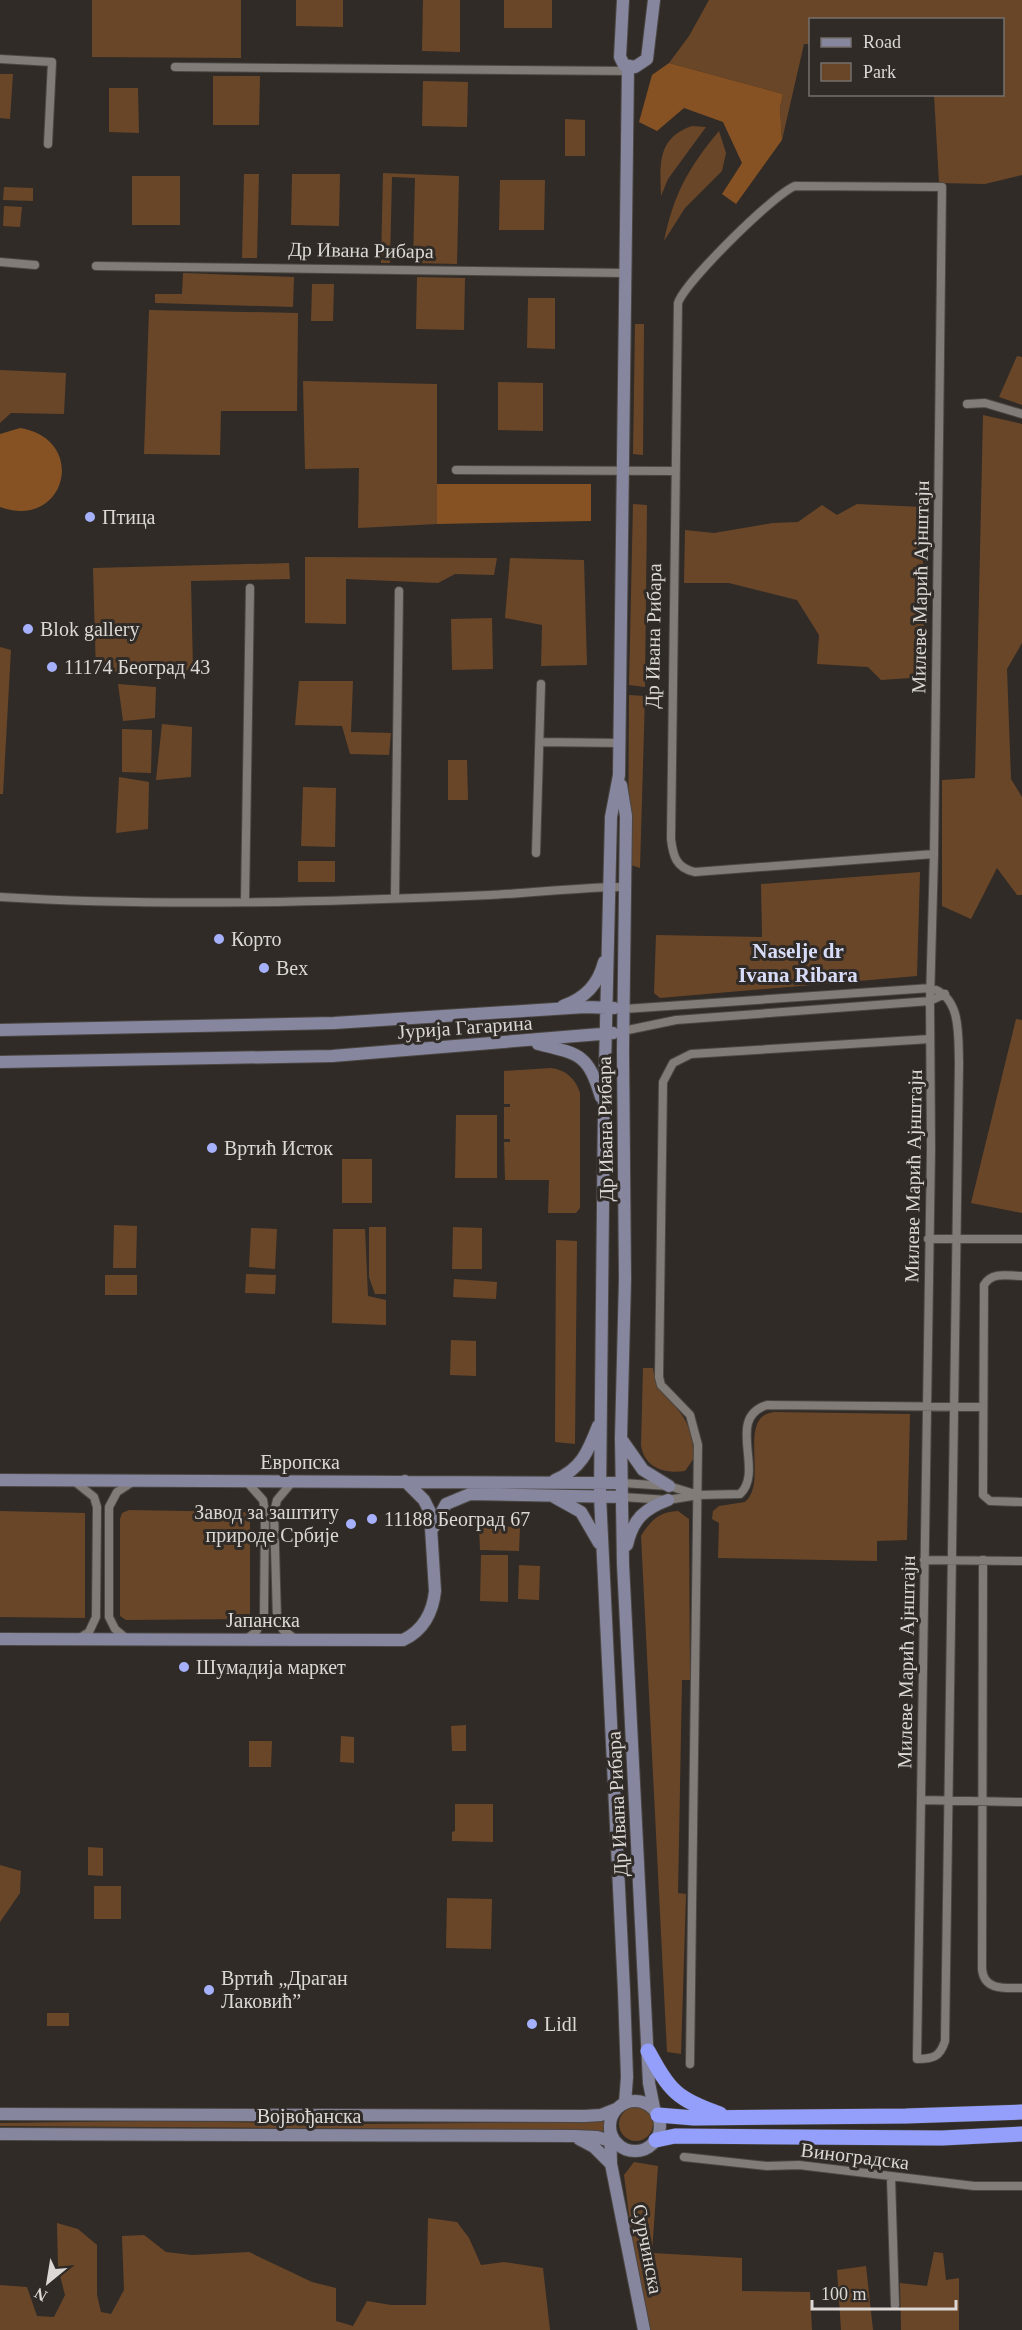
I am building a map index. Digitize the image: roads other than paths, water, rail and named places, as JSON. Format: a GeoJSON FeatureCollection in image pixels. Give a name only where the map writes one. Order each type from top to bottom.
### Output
{"type":"FeatureCollection","features":[{"type":"Feature","properties":{"kind":"highway"},"geometry":{"type":"LineString","coordinates":[[648,2051],[658,2072],[672,2090],[701,2107],[732,2117]]}},
{"type":"Feature","properties":{"kind":"highway"},"geometry":{"type":"LineString","coordinates":[[656,2111],[673,2118],[949,2116],[1022,2112]]}},
{"type":"Feature","properties":{"kind":"highway"},"geometry":{"type":"LineString","coordinates":[[656,2140],[675,2136],[942,2138],[1022,2134]]}},
{"type":"Feature","properties":{"kind":"main road","name":"Др Ивана Рибара"},"geometry":{"type":"LineString","coordinates":[[620,2106],[627,2077],[600,1483],[604,1107],[611,817],[619,775],[620,743],[628,69],[620,57],[622,0]]}},
{"type":"Feature","properties":{"kind":"main road"},"geometry":{"type":"LineString","coordinates":[[628,69],[639,67],[647,59],[655,9],[654,0]]}},
{"type":"Feature","properties":{"kind":"main road","name":"Др Ивана Рибара"},"geometry":{"type":"LineString","coordinates":[[619,775],[626,816],[623,1031],[625,1258],[621,1438],[623,1564],[648,2051],[656,2111]]}},
{"type":"Feature","properties":{"kind":"main road"},"geometry":{"type":"LineString","coordinates":[[554,1010],[587,994],[601,973],[609,946]]}},
{"type":"Feature","properties":{"kind":"main road","name":"Јурија Гагарина"},"geometry":{"type":"LineString","coordinates":[[0,1030],[323,1023],[554,1010],[624,1009]]}},
{"type":"Feature","properties":{"kind":"main road","name":"Јурија Гагарина"},"geometry":{"type":"LineString","coordinates":[[0,1062],[332,1056],[528,1042],[623,1031]]}},
{"type":"Feature","properties":{"kind":"main road"},"geometry":{"type":"LineString","coordinates":[[528,1042],[568,1051],[582,1059],[593,1071],[604,1107]]}},
{"type":"Feature","properties":{"kind":"main road"},"geometry":{"type":"LineString","coordinates":[[0,1073],[36,1063]]}},
{"type":"Feature","properties":{"kind":"main road"},"geometry":{"type":"LineString","coordinates":[[550,1482],[578,1467],[589,1451],[602,1417]]}},
{"type":"Feature","properties":{"kind":"main road"},"geometry":{"type":"LineString","coordinates":[[621,1438],[638,1464],[669,1486]]}},
{"type":"Feature","properties":{"kind":"main road"},"geometry":{"type":"LineString","coordinates":[[0,1475],[14,1480]]}},
{"type":"Feature","properties":{"kind":"main road","name":"Европска"},"geometry":{"type":"LineString","coordinates":[[0,1480],[600,1483]]}},
{"type":"Feature","properties":{"kind":"main road","name":"Јапанска"},"geometry":{"type":"LineString","coordinates":[[4,1640],[403,1640],[410,1637],[423,1624],[434,1603],[433,1529],[428,1504],[405,1481]]}},
{"type":"Feature","properties":{"kind":"main road"},"geometry":{"type":"LineString","coordinates":[[600,1483],[622,1483]]}},
{"type":"Feature","properties":{"kind":"main road"},"geometry":{"type":"LineString","coordinates":[[547,1495],[581,1512],[598,1542],[603,1560]]}},
{"type":"Feature","properties":{"kind":"main road"},"geometry":{"type":"LineString","coordinates":[[433,1529],[446,1504],[460,1497],[547,1495],[622,1497]]}},
{"type":"Feature","properties":{"kind":"main road"},"geometry":{"type":"LineString","coordinates":[[623,1564],[630,1531],[641,1514],[668,1500]]}},
{"type":"Feature","properties":{"kind":"main road"},"geometry":{"type":"LineString","coordinates":[[574,2136],[594,2147],[613,2169],[633,2151],[646,2148],[656,2140],[660,2127],[656,2111],[640,2101],[620,2106]]}},
{"type":"Feature","properties":{"kind":"main road","name":"Војвођанска"},"geometry":{"type":"LineString","coordinates":[[0,2114],[585,2116],[601,2115],[620,2106]]}},
{"type":"Feature","properties":{"kind":"main road","name":"Сурчинска"},"geometry":{"type":"LineString","coordinates":[[620,2106],[610,2127],[613,2141],[613,2169],[644,2330]]}},
{"type":"Feature","properties":{"kind":"main road","name":"Војвођанска"},"geometry":{"type":"LineString","coordinates":[[0,2134],[574,2136],[613,2141]]}},
{"type":"Feature","properties":{"kind":"main road"},"geometry":{"type":"LineString","coordinates":[[613,2141],[633,2151]]}},
{"type":"Feature","properties":{"kind":"street"},"geometry":{"type":"LineString","coordinates":[[0,58],[52,62],[48,144]]}},
{"type":"Feature","properties":{"kind":"street"},"geometry":{"type":"LineString","coordinates":[[176,67],[628,69]]}},
{"type":"Feature","properties":{"kind":"street","name":"Др Ивана Рибара"},"geometry":{"type":"LineString","coordinates":[[934,854],[694,872],[682,867],[676,861],[670,838],[678,303],[686,286],[789,188],[805,185],[942,187]]}},
{"type":"Feature","properties":{"kind":"street","name":"Милеве Марић Ајнштајн"},"geometry":{"type":"LineString","coordinates":[[942,187],[917,2059],[932,2059],[939,2055],[945,2041],[958,1046],[954,1008],[945,994]]}},
{"type":"Feature","properties":{"kind":"street"},"geometry":{"type":"LineString","coordinates":[[0,262],[35,265]]}},
{"type":"Feature","properties":{"kind":"street","name":"Др Ивана Рибара"},"geometry":{"type":"LineString","coordinates":[[96,266],[626,273]]}},
{"type":"Feature","properties":{"kind":"street"},"geometry":{"type":"LineString","coordinates":[[967,404],[985,403],[1022,414]]}},
{"type":"Feature","properties":{"kind":"street"},"geometry":{"type":"LineString","coordinates":[[456,471],[675,471]]}},
{"type":"Feature","properties":{"kind":"street"},"geometry":{"type":"LineString","coordinates":[[245,902],[250,588]]}},
{"type":"Feature","properties":{"kind":"street"},"geometry":{"type":"LineString","coordinates":[[395,897],[399,591]]}},
{"type":"Feature","properties":{"kind":"street"},"geometry":{"type":"LineString","coordinates":[[536,853],[541,684]]}},
{"type":"Feature","properties":{"kind":"street"},"geometry":{"type":"LineString","coordinates":[[540,742],[620,743]]}},
{"type":"Feature","properties":{"kind":"street"},"geometry":{"type":"LineString","coordinates":[[0,897],[86,901],[245,902],[489,895],[626,887]]}},
{"type":"Feature","properties":{"kind":"street"},"geometry":{"type":"LineString","coordinates":[[931,988],[945,994]]}},
{"type":"Feature","properties":{"kind":"street","name":"Јурија Гагарина"},"geometry":{"type":"LineString","coordinates":[[624,1009],[931,988]]}},
{"type":"Feature","properties":{"kind":"street"},"geometry":{"type":"LineString","coordinates":[[930,1001],[945,994]]}},
{"type":"Feature","properties":{"kind":"street","name":"Јурија Гагарина"},"geometry":{"type":"LineString","coordinates":[[623,1031],[676,1020],[930,1001]]}},
{"type":"Feature","properties":{"kind":"street"},"geometry":{"type":"LineString","coordinates":[[690,2064],[698,1445],[694,1425],[687,1411],[661,1385],[659,1377],[662,1135],[665,1075],[678,1059],[691,1054],[930,1039]]}},
{"type":"Feature","properties":{"kind":"street"},"geometry":{"type":"LineString","coordinates":[[928,1239],[1022,1239]]}},
{"type":"Feature","properties":{"kind":"street"},"geometry":{"type":"LineString","coordinates":[[1022,1276],[996,1275],[989,1278],[984,1285],[983,1407],[983,1496],[990,1501],[1022,1502]]}},
{"type":"Feature","properties":{"kind":"street"},"geometry":{"type":"LineString","coordinates":[[622,1497],[668,1500],[698,1495],[734,1495],[746,1489],[747,1423],[750,1416],[760,1407],[774,1405],[983,1407]]}},
{"type":"Feature","properties":{"kind":"street"},"geometry":{"type":"LineString","coordinates":[[74,1480],[94,1497],[98,1514],[96,1617],[89,1632],[78,1639]]}},
{"type":"Feature","properties":{"kind":"street"},"geometry":{"type":"LineString","coordinates":[[129,1639],[115,1629],[110,1617],[109,1506],[117,1491],[134,1481]]}},
{"type":"Feature","properties":{"kind":"street"},"geometry":{"type":"LineString","coordinates":[[246,1481],[263,1500],[265,1512],[264,1616],[256,1632],[246,1640]]}},
{"type":"Feature","properties":{"kind":"street"},"geometry":{"type":"LineString","coordinates":[[293,1481],[277,1500],[274,1512],[277,1618],[283,1630],[296,1640]]}},
{"type":"Feature","properties":{"kind":"street"},"geometry":{"type":"LineString","coordinates":[[622,1483],[669,1486],[698,1495]]}},
{"type":"Feature","properties":{"kind":"street"},"geometry":{"type":"LineString","coordinates":[[924,1560],[1022,1561]]}},
{"type":"Feature","properties":{"kind":"street"},"geometry":{"type":"LineString","coordinates":[[983,1560],[981,1801],[983,1977],[998,1988],[1022,1988]]}},
{"type":"Feature","properties":{"kind":"street"},"geometry":{"type":"LineString","coordinates":[[921,1800],[1022,1802]]}},
{"type":"Feature","properties":{"kind":"street","name":"Виноградска"},"geometry":{"type":"LineString","coordinates":[[684,2157],[767,2166],[799,2165],[891,2178],[990,2187],[1022,2186]]}},
{"type":"Feature","properties":{"kind":"street"},"geometry":{"type":"LineString","coordinates":[[891,2178],[895,2305]]}},
{"type":"Feature","properties":{"kind":"place","name":"Птица"},"geometry":{"type":"Point","coordinates":[90,517]}},
{"type":"Feature","properties":{"kind":"place","name":"Blok gallery"},"geometry":{"type":"Point","coordinates":[28,629]}},
{"type":"Feature","properties":{"kind":"place","name":"11174 Београд 43"},"geometry":{"type":"Point","coordinates":[52,667]}},
{"type":"Feature","properties":{"kind":"place","name":"Корто"},"geometry":{"type":"Point","coordinates":[219,939]}},
{"type":"Feature","properties":{"kind":"place","name":"Bex"},"geometry":{"type":"Point","coordinates":[264,968]}},
{"type":"Feature","properties":{"kind":"place","name":"Вртић Исток"},"geometry":{"type":"Point","coordinates":[212,1148]}},
{"type":"Feature","properties":{"kind":"place","name":"11188 Београд 67"},"geometry":{"type":"Point","coordinates":[372,1519]}},
{"type":"Feature","properties":{"kind":"place","name":"Завод за заштиту природе Србије"},"geometry":{"type":"Point","coordinates":[351,1524]}},
{"type":"Feature","properties":{"kind":"place","name":"Шумадија маркет"},"geometry":{"type":"Point","coordinates":[184,1667]}},
{"type":"Feature","properties":{"kind":"place","name":"Вртић „Драган Лаковић”"},"geometry":{"type":"Point","coordinates":[209,1990]}},
{"type":"Feature","properties":{"kind":"place","name":"Lidl"},"geometry":{"type":"Point","coordinates":[532,2024]}},
{"type":"Feature","properties":{"kind":"district","name":"Naselje dr Ivana Ribara"},"geometry":{"type":"Point","coordinates":[798,963]}}]}
